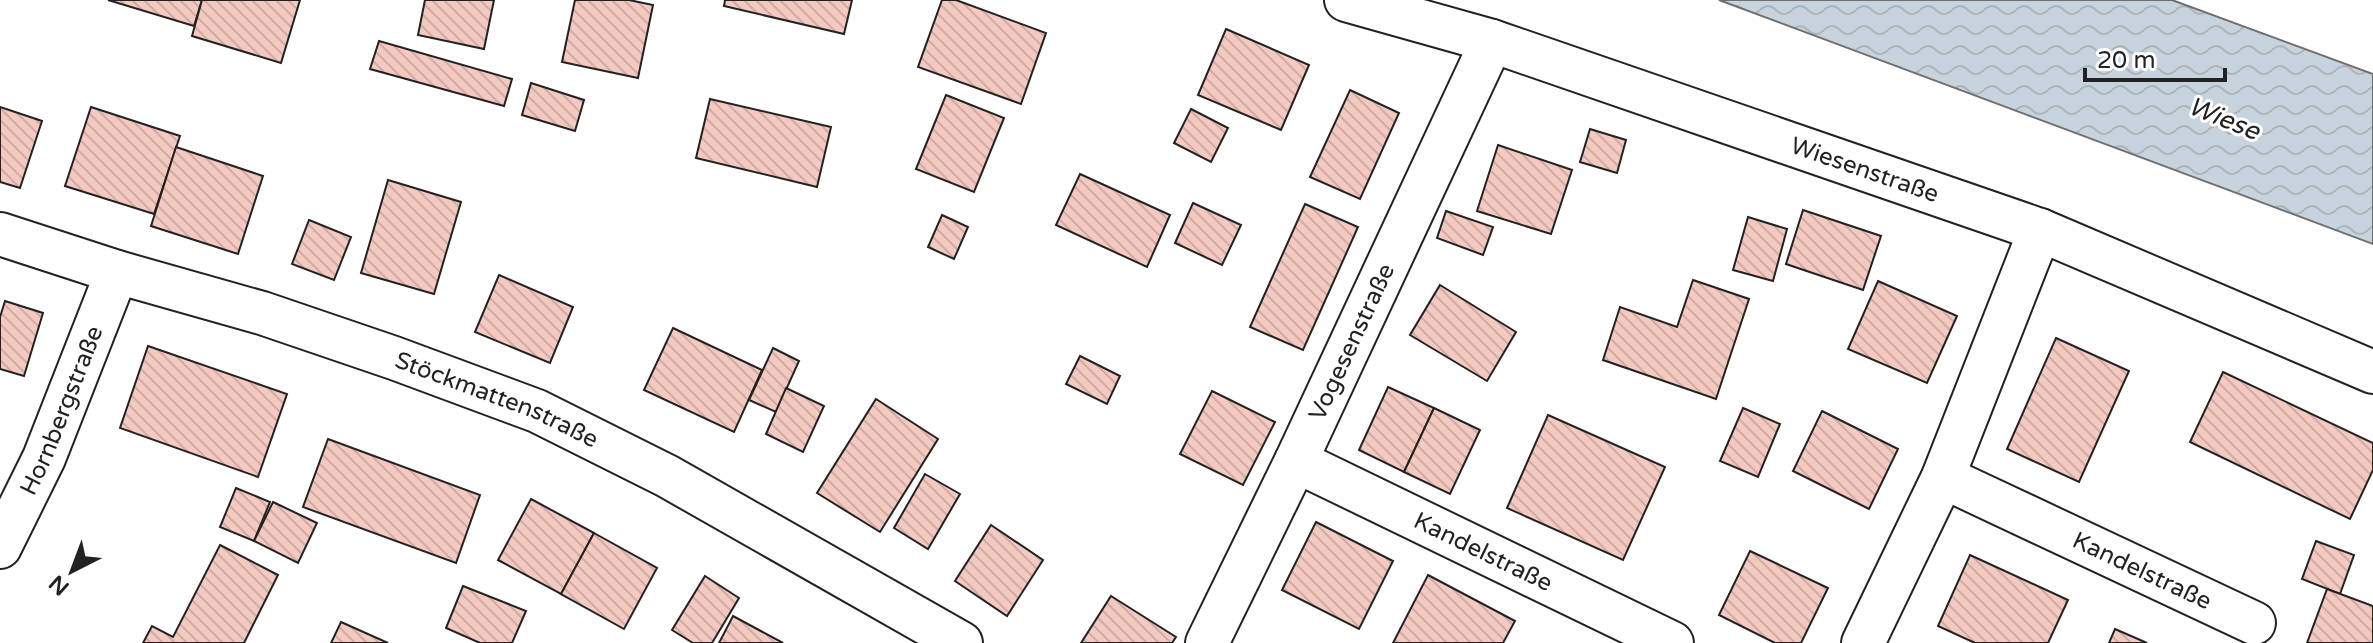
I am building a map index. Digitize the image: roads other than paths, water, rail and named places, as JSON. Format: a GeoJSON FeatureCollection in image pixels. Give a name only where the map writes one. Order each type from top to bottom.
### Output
{"type":"FeatureCollection","features":[{"type":"Feature","properties":{"kind":"street","name":"Wiesenstraße"},"geometry":{"type":"LineString","coordinates":[[1346,0],[1492,41],[2040,230],[2373,372]]}},
{"type":"Feature","properties":{"kind":"street","name":"Vogesenstraße"},"geometry":{"type":"LineString","coordinates":[[1207,643],[1296,461],[1492,41]]}},
{"type":"Feature","properties":{"kind":"street"},"geometry":{"type":"LineString","coordinates":[[1863,643],[1943,477],[2040,230]]}},
{"type":"Feature","properties":{"kind":"street","name":"Stöckmattenstraße"},"geometry":{"type":"LineString","coordinates":[[0,234],[117,272],[262,313],[537,411],[667,476],[961,643]]}},
{"type":"Feature","properties":{"kind":"street","name":"Hornbergstraße"},"geometry":{"type":"LineString","coordinates":[[0,547],[44,458],[117,272]]}},
{"type":"Feature","properties":{"kind":"street","name":"Kandelstraße"},"geometry":{"type":"LineString","coordinates":[[1296,461],[1672,643]]}},
{"type":"Feature","properties":{"kind":"street","name":"Kandelstraße"},"geometry":{"type":"LineString","coordinates":[[1943,477],[2254,623]]}},
{"type":"Feature","properties":{"kind":"water","name":"Wiese"},"geometry":{"type":"Polygon","coordinates":[[[1719,0],[2172,0],[2373,74],[2373,244],[1719,0]]]}}]}
